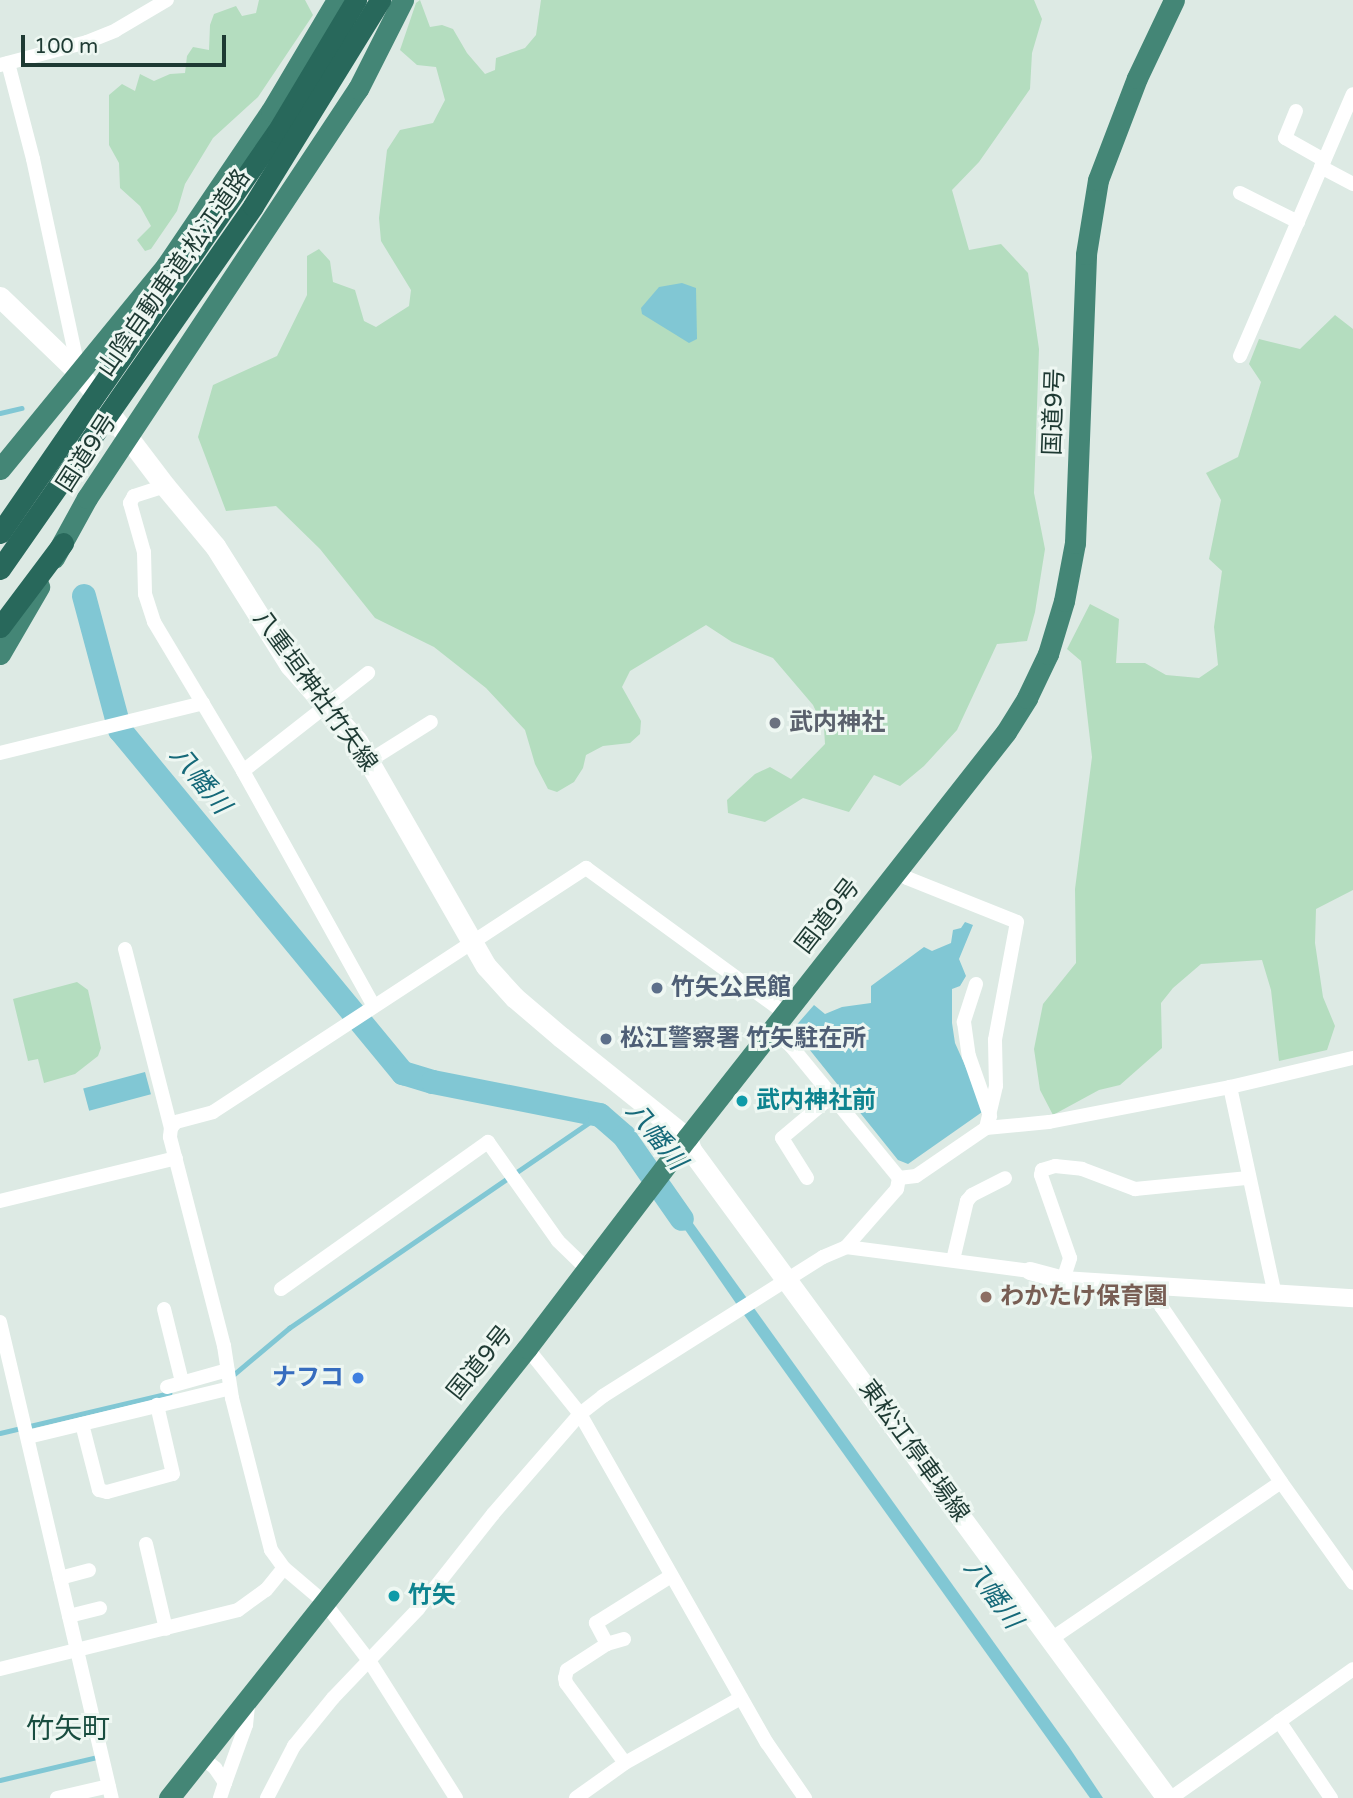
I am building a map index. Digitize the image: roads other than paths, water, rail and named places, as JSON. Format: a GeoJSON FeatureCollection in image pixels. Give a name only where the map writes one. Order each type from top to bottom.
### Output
{"type":"FeatureCollection","features":[{"type":"Feature","properties":{"kind":"highway","name":"国道9号"},"geometry":{"type":"LineString","coordinates":[[0,470],[166,266],[271,111],[337,0]]}},
{"type":"Feature","properties":{"kind":"highway","name":"山陰自動車道;松江道路"},"geometry":{"type":"LineString","coordinates":[[0,569],[164,316],[356,0]]}},
{"type":"Feature","properties":{"kind":"highway","name":"山陰自動車道;松江道路"},"geometry":{"type":"LineString","coordinates":[[0,533],[295,143],[380,0]]}},
{"type":"Feature","properties":{"kind":"highway","name":"国道9号"},"geometry":{"type":"LineString","coordinates":[[0,654],[87,498],[358,89],[403,0]]}},
{"type":"Feature","properties":{"kind":"highway","name":"国道9号"},"geometry":{"type":"LineString","coordinates":[[169,1798],[527,1348],[687,1138],[1006,733],[1051,644],[1065,601],[1075,543],[1086,254],[1098,180],[1137,78],[1174,0]]}},
{"type":"Feature","properties":{"kind":"highway"},"geometry":{"type":"LineString","coordinates":[[0,627],[63,543]]}},
{"type":"Feature","properties":{"kind":"main road","name":"八重垣神社竹矢線"},"geometry":{"type":"LineString","coordinates":[[0,297],[80,374],[164,486],[215,546],[290,665],[329,706],[369,761],[471,942],[514,997],[687,1138]]}},
{"type":"Feature","properties":{"kind":"main road","name":"東松江停車場線"},"geometry":{"type":"LineString","coordinates":[[687,1138],[691,1150],[1169,1798]]}},
{"type":"Feature","properties":{"kind":"street"},"geometry":{"type":"LineString","coordinates":[[80,374],[33,159],[4,64],[87,42],[148,5],[167,0]]}},
{"type":"Feature","properties":{"kind":"street"},"geometry":{"type":"LineString","coordinates":[[1240,356],[1323,164],[1350,112],[1353,94]]}},
{"type":"Feature","properties":{"kind":"street"},"geometry":{"type":"LineString","coordinates":[[1296,111],[1285,138],[1353,184]]}},
{"type":"Feature","properties":{"kind":"street"},"geometry":{"type":"LineString","coordinates":[[1240,192],[1298,222]]}},
{"type":"Feature","properties":{"kind":"street"},"geometry":{"type":"LineString","coordinates":[[164,486],[134,496],[130,503],[144,552],[145,594],[154,622],[243,771],[374,1006]]}},
{"type":"Feature","properties":{"kind":"street"},"geometry":{"type":"LineString","coordinates":[[243,771],[368,673]]}},
{"type":"Feature","properties":{"kind":"street"},"geometry":{"type":"LineString","coordinates":[[0,753],[203,703]]}},
{"type":"Feature","properties":{"kind":"street"},"geometry":{"type":"LineString","coordinates":[[369,761],[431,722]]}},
{"type":"Feature","properties":{"kind":"street"},"geometry":{"type":"LineString","coordinates":[[171,1128],[176,1122],[213,1112],[586,868],[779,1021],[791,1046],[900,1178]]}},
{"type":"Feature","properties":{"kind":"street"},"geometry":{"type":"LineString","coordinates":[[897,871],[907,878],[1017,922],[995,1040],[996,1086],[988,1122]]}},
{"type":"Feature","properties":{"kind":"street"},"geometry":{"type":"LineString","coordinates":[[125,949],[171,1128],[271,1550],[284,1568],[324,1602],[370,1662],[456,1798]]}},
{"type":"Feature","properties":{"kind":"street"},"geometry":{"type":"LineString","coordinates":[[976,984],[964,1022],[969,1056],[988,1122]]}},
{"type":"Feature","properties":{"kind":"street"},"geometry":{"type":"LineString","coordinates":[[900,1178],[916,1176],[988,1122],[1049,1122],[1230,1087],[1353,1058]]}},
{"type":"Feature","properties":{"kind":"street"},"geometry":{"type":"LineString","coordinates":[[1230,1087],[1275,1294]]}},
{"type":"Feature","properties":{"kind":"street"},"geometry":{"type":"LineString","coordinates":[[807,1178],[782,1138],[832,1096]]}},
{"type":"Feature","properties":{"kind":"street"},"geometry":{"type":"LineString","coordinates":[[281,1289],[488,1142],[558,1241],[587,1269]]}},
{"type":"Feature","properties":{"kind":"street"},"geometry":{"type":"LineString","coordinates":[[0,1201],[176,1158]]}},
{"type":"Feature","properties":{"kind":"street"},"geometry":{"type":"LineString","coordinates":[[1063,1280],[1070,1258],[1041,1175],[1042,1170],[1055,1166],[1082,1169],[1135,1189],[1248,1178]]}},
{"type":"Feature","properties":{"kind":"street"},"geometry":{"type":"LineString","coordinates":[[267,1798],[294,1746],[333,1698],[418,1609],[492,1514],[580,1414],[737,1311],[831,1253],[846,1247],[897,1189],[900,1178]]}},
{"type":"Feature","properties":{"kind":"street"},"geometry":{"type":"LineString","coordinates":[[953,1260],[967,1201],[972,1195],[1005,1178]]}},
{"type":"Feature","properties":{"kind":"street"},"geometry":{"type":"LineString","coordinates":[[846,1247],[1030,1271],[1063,1280],[1353,1298]]}},
{"type":"Feature","properties":{"kind":"street"},"geometry":{"type":"LineString","coordinates":[[1156,1287],[1161,1306],[1353,1583]]}},
{"type":"Feature","properties":{"kind":"street"},"geometry":{"type":"LineString","coordinates":[[164,1309],[182,1382]]}},
{"type":"Feature","properties":{"kind":"street"},"geometry":{"type":"LineString","coordinates":[[0,1322],[110,1792],[57,1798]]}},
{"type":"Feature","properties":{"kind":"street"},"geometry":{"type":"LineString","coordinates":[[527,1348],[580,1414],[741,1698],[805,1798]]}},
{"type":"Feature","properties":{"kind":"street"},"geometry":{"type":"LineString","coordinates":[[167,1387],[182,1382],[229,1378]]}},
{"type":"Feature","properties":{"kind":"street"},"geometry":{"type":"LineString","coordinates":[[26,1431],[82,1424],[157,1405],[229,1378]]}},
{"type":"Feature","properties":{"kind":"street"},"geometry":{"type":"LineString","coordinates":[[82,1424],[99,1490],[107,1492],[173,1474],[157,1405]]}},
{"type":"Feature","properties":{"kind":"street"},"geometry":{"type":"LineString","coordinates":[[1051,1639],[1281,1482]]}},
{"type":"Feature","properties":{"kind":"street"},"geometry":{"type":"LineString","coordinates":[[146,1544],[166,1629]]}},
{"type":"Feature","properties":{"kind":"street"},"geometry":{"type":"LineString","coordinates":[[0,1669],[238,1610],[266,1590],[284,1568]]}},
{"type":"Feature","properties":{"kind":"street"},"geometry":{"type":"LineString","coordinates":[[60,1578],[89,1570]]}},
{"type":"Feature","properties":{"kind":"street"},"geometry":{"type":"LineString","coordinates":[[607,1644],[596,1623],[671,1576]]}},
{"type":"Feature","properties":{"kind":"street"},"geometry":{"type":"LineString","coordinates":[[69,1616],[100,1608]]}},
{"type":"Feature","properties":{"kind":"street"},"geometry":{"type":"LineString","coordinates":[[624,1639],[607,1644],[567,1670],[565,1683],[625,1763]]}},
{"type":"Feature","properties":{"kind":"street"},"geometry":{"type":"LineString","coordinates":[[1169,1798],[1353,1669]]}},
{"type":"Feature","properties":{"kind":"street"},"geometry":{"type":"LineString","coordinates":[[220,1798],[246,1725],[250,1693]]}},
{"type":"Feature","properties":{"kind":"street"},"geometry":{"type":"LineString","coordinates":[[576,1798],[625,1763],[741,1698]]}},
{"type":"Feature","properties":{"kind":"street"},"geometry":{"type":"LineString","coordinates":[[1279,1721],[1331,1798]]}},
{"type":"Feature","properties":{"kind":"street"},"geometry":{"type":"LineString","coordinates":[[201,1757],[215,1768],[225,1783]]}},
{"type":"Feature","properties":{"kind":"water"},"geometry":{"type":"Polygon","coordinates":[[[682,283],[696,288],[697,339],[689,343],[642,314],[641,308],[659,287],[682,283]]]}},
{"type":"Feature","properties":{"kind":"water"},"geometry":{"type":"Polygon","coordinates":[[[965,922],[973,925],[959,959],[966,976],[960,986],[952,989],[952,1023],[955,1043],[985,1110],[908,1164],[898,1160],[793,1029],[814,1005],[825,1014],[842,1007],[871,1003],[871,986],[924,947],[932,951],[951,943],[953,930],[961,928],[965,922]]]}},
{"type":"Feature","properties":{"kind":"water"},"geometry":{"type":"Polygon","coordinates":[[[145,1072],[151,1094],[89,1111],[83,1089],[145,1072]]]}},
{"type":"Feature","properties":{"kind":"water"},"geometry":{"type":"Polygon","coordinates":[[[667,1187],[1103,1798],[1090,1798],[742,1312],[661,1195],[667,1187]]]}},
{"type":"Feature","properties":{"kind":"waterway","name":"八幡川"},"geometry":{"type":"LineString","coordinates":[[0,413],[21,408]]}},
{"type":"Feature","properties":{"kind":"waterway","name":"八幡川"},"geometry":{"type":"LineString","coordinates":[[84,596],[120,730],[403,1073],[433,1082],[600,1115],[624,1136],[682,1219]]}},
{"type":"Feature","properties":{"kind":"waterway"},"geometry":{"type":"LineString","coordinates":[[232,1376],[289,1328],[600,1115]]}},
{"type":"Feature","properties":{"kind":"waterway"},"geometry":{"type":"LineString","coordinates":[[0,1433],[169,1393]]}},
{"type":"Feature","properties":{"kind":"waterway"},"geometry":{"type":"LineString","coordinates":[[0,1780],[97,1757]]}},
{"type":"Feature","properties":{"kind":"place","name":"武内神社"},"geometry":{"type":"Point","coordinates":[775,723]}},
{"type":"Feature","properties":{"kind":"place","name":"竹矢公民館"},"geometry":{"type":"Point","coordinates":[657,988]}},
{"type":"Feature","properties":{"kind":"place","name":"松江警察署 竹矢駐在所"},"geometry":{"type":"Point","coordinates":[606,1039]}},
{"type":"Feature","properties":{"kind":"place","name":"武内神社前"},"geometry":{"type":"Point","coordinates":[742,1101]}},
{"type":"Feature","properties":{"kind":"place","name":"わかたけ保育園"},"geometry":{"type":"Point","coordinates":[986,1297]}},
{"type":"Feature","properties":{"kind":"place","name":"ナフコ"},"geometry":{"type":"Point","coordinates":[358,1378]}},
{"type":"Feature","properties":{"kind":"place","name":"竹矢"},"geometry":{"type":"Point","coordinates":[394,1596]}},
{"type":"Feature","properties":{"kind":"district","name":"竹矢町"},"geometry":{"type":"Point","coordinates":[68,1729]}}]}
